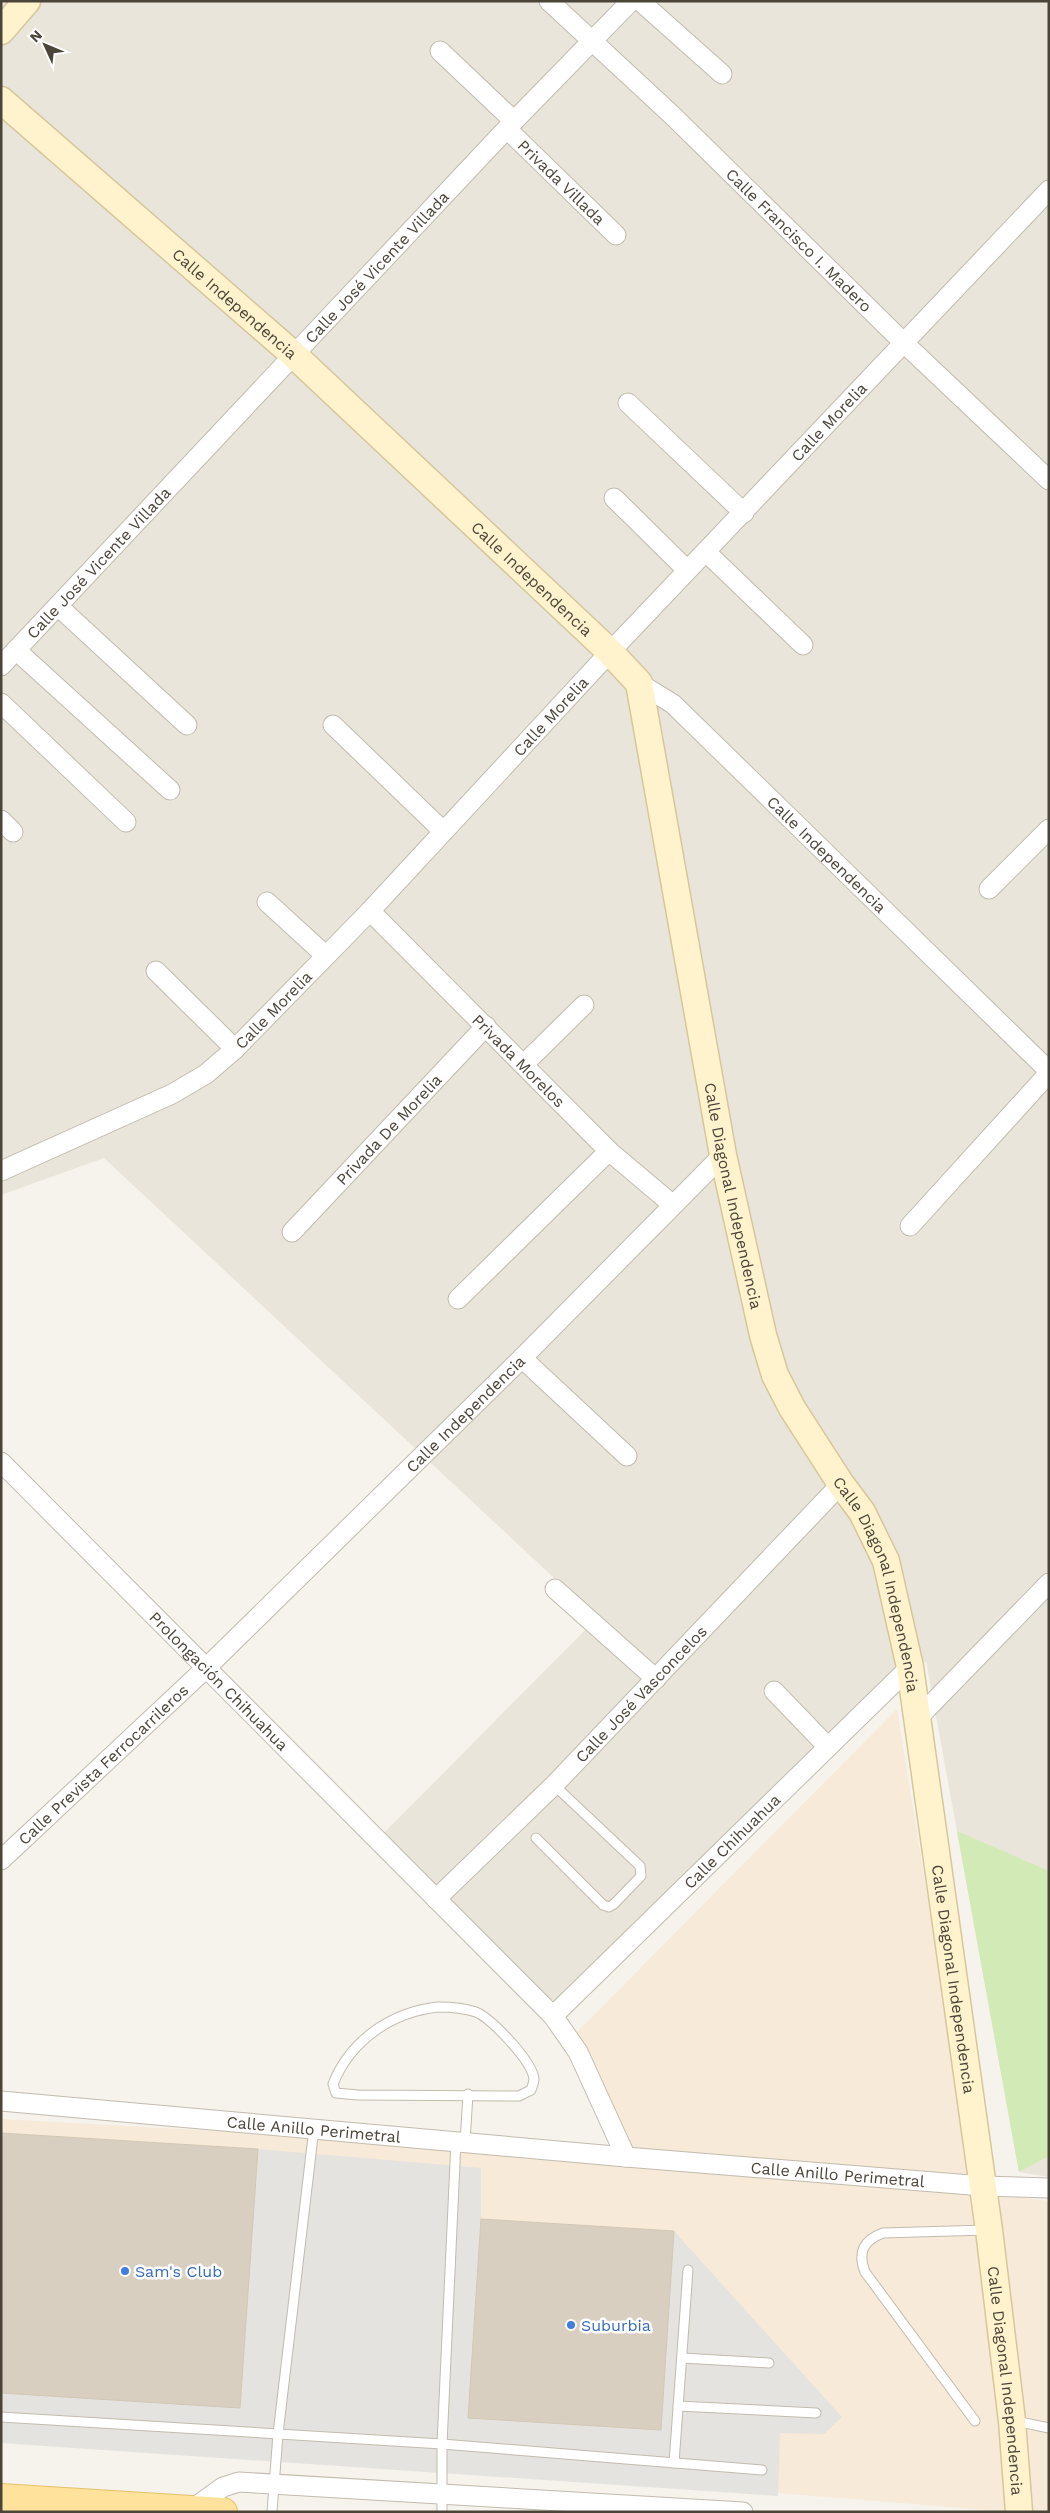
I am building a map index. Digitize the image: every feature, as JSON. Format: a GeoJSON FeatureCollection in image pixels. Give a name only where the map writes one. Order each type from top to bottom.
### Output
{"type":"FeatureCollection","features":[{"type":"Feature","properties":{"kind":"main road"},"geometry":{"type":"LineString","coordinates":[[1,30],[27,1]]}},
{"type":"Feature","properties":{"kind":"main road","name":"Calle Independencia"},"geometry":{"type":"LineString","coordinates":[[1,100],[294,355],[610,652],[639,683]]}},
{"type":"Feature","properties":{"kind":"main road","name":"Calle Diagonal Independencia"},"geometry":{"type":"LineString","coordinates":[[639,683],[723,1155],[762,1335],[776,1374],[792,1408],[841,1484],[862,1512],[886,1561],[910,1667],[989,2230],[1012,2420],[1019,2512]]}},
{"type":"Feature","properties":{"kind":"main road"},"geometry":{"type":"LineString","coordinates":[[1,2498],[223,2512]]}},
{"type":"Feature","properties":{"kind":"street","name":"Calle Francisco I. Madero"},"geometry":{"type":"LineString","coordinates":[[549,1],[673,116],[904,343],[1049,480]]}},
{"type":"Feature","properties":{"kind":"street","name":"Calle José Vicente Villada"},"geometry":{"type":"LineString","coordinates":[[1,666],[510,125],[631,1]]}},
{"type":"Feature","properties":{"kind":"street"},"geometry":{"type":"LineString","coordinates":[[640,1],[722,74]]}},
{"type":"Feature","properties":{"kind":"street","name":"Privada Villada"},"geometry":{"type":"LineString","coordinates":[[440,51],[616,235]]}},
{"type":"Feature","properties":{"kind":"street","name":"Calle Morelia"},"geometry":{"type":"LineString","coordinates":[[1,1171],[172,1094],[206,1074],[235,1049],[370,911],[687,570],[744,513],[904,343],[1045,201]]}},
{"type":"Feature","properties":{"kind":"street"},"geometry":{"type":"LineString","coordinates":[[628,403],[744,513]]}},
{"type":"Feature","properties":{"kind":"street"},"geometry":{"type":"LineString","coordinates":[[614,498],[687,570]]}},
{"type":"Feature","properties":{"kind":"street"},"geometry":{"type":"LineString","coordinates":[[706,552],[803,645]]}},
{"type":"Feature","properties":{"kind":"street"},"geometry":{"type":"LineString","coordinates":[[58,606],[187,725]]}},
{"type":"Feature","properties":{"kind":"street"},"geometry":{"type":"LineString","coordinates":[[16,650],[170,790]]}},
{"type":"Feature","properties":{"kind":"street","name":"Calle Independencia"},"geometry":{"type":"LineString","coordinates":[[639,683],[674,704],[1049,1072]]}},
{"type":"Feature","properties":{"kind":"street"},"geometry":{"type":"LineString","coordinates":[[1,703],[126,822]]}},
{"type":"Feature","properties":{"kind":"street"},"geometry":{"type":"LineString","coordinates":[[333,725],[443,831]]}},
{"type":"Feature","properties":{"kind":"street"},"geometry":{"type":"LineString","coordinates":[[989,889],[1049,830]]}},
{"type":"Feature","properties":{"kind":"street"},"geometry":{"type":"LineString","coordinates":[[267,902],[325,955]]}},
{"type":"Feature","properties":{"kind":"street","name":"Privada Morelos"},"geometry":{"type":"LineString","coordinates":[[370,911],[524,1064],[608,1151],[672,1205]]}},
{"type":"Feature","properties":{"kind":"street"},"geometry":{"type":"LineString","coordinates":[[156,971],[235,1049]]}},
{"type":"Feature","properties":{"kind":"street"},"geometry":{"type":"LineString","coordinates":[[524,1064],[584,1005]]}},
{"type":"Feature","properties":{"kind":"street","name":"Privada De Morelia"},"geometry":{"type":"LineString","coordinates":[[292,1232],[486,1026]]}},
{"type":"Feature","properties":{"kind":"street"},"geometry":{"type":"LineString","coordinates":[[910,1226],[1049,1072]]}},
{"type":"Feature","properties":{"kind":"street"},"geometry":{"type":"LineString","coordinates":[[458,1300],[608,1151]]}},
{"type":"Feature","properties":{"kind":"street","name":"Calle Independencia"},"geometry":{"type":"LineString","coordinates":[[205,1669],[522,1358],[723,1155]]}},
{"type":"Feature","properties":{"kind":"street"},"geometry":{"type":"LineString","coordinates":[[522,1358],[627,1456]]}},
{"type":"Feature","properties":{"kind":"street","name":"Prolongación Chihuahua"},"geometry":{"type":"LineString","coordinates":[[1,1462],[436,1899]]}},
{"type":"Feature","properties":{"kind":"street","name":"Calle José Vasconcelos"},"geometry":{"type":"LineString","coordinates":[[436,1899],[554,1785],[841,1484]]}},
{"type":"Feature","properties":{"kind":"street"},"geometry":{"type":"LineString","coordinates":[[918,1719],[1049,1583]]}},
{"type":"Feature","properties":{"kind":"street"},"geometry":{"type":"LineString","coordinates":[[555,1589],[656,1679]]}},
{"type":"Feature","properties":{"kind":"street","name":"Calle Chihuahua"},"geometry":{"type":"LineString","coordinates":[[553,2016],[910,1667]]}},
{"type":"Feature","properties":{"kind":"street","name":"Calle Prevista Ferrocarrileros"},"geometry":{"type":"LineString","coordinates":[[1,1860],[205,1669]]}},
{"type":"Feature","properties":{"kind":"street"},"geometry":{"type":"LineString","coordinates":[[774,1692],[828,1747]]}},
{"type":"Feature","properties":{"kind":"street"},"geometry":{"type":"LineString","coordinates":[[436,1899],[553,2016],[578,2052],[603,2102],[626,2157]]}},
{"type":"Feature","properties":{"kind":"street","name":"Calle Anillo Perimetral"},"geometry":{"type":"LineString","coordinates":[[1,2101],[626,2157],[983,2186],[1044,2184]]}},
{"type":"Feature","properties":{"kind":"street"},"geometry":{"type":"LineString","coordinates":[[191,2510],[228,2485],[239,2482],[442,2502],[743,2512]]}},
{"type":"Feature","properties":{"kind":"lane"},"geometry":{"type":"LineString","coordinates":[[536,1838],[603,1905],[609,1906],[614,1904],[641,1876],[640,1866],[554,1785]]}},
{"type":"Feature","properties":{"kind":"lane"},"geometry":{"type":"LineString","coordinates":[[458,2008],[478,2013],[504,2034],[528,2064],[534,2079],[531,2090],[519,2096],[468,2094],[358,2095],[336,2093],[333,2084],[341,2064],[377,2028],[392,2020],[423,2009],[458,2008]]}},
{"type":"Feature","properties":{"kind":"lane"},"geometry":{"type":"LineString","coordinates":[[442,2502],[442,2444],[460,2142],[468,2094]]}},
{"type":"Feature","properties":{"kind":"lane"},"geometry":{"type":"LineString","coordinates":[[272,2512],[278,2434],[314,2128]]}},
{"type":"Feature","properties":{"kind":"lane"},"geometry":{"type":"LineString","coordinates":[[975,2421],[865,2272],[860,2260],[863,2246],[872,2237],[883,2233],[989,2230]]}},
{"type":"Feature","properties":{"kind":"lane"},"geometry":{"type":"LineString","coordinates":[[674,2463],[688,2270]]}},
{"type":"Feature","properties":{"kind":"lane"},"geometry":{"type":"LineString","coordinates":[[682,2358],[770,2363]]}},
{"type":"Feature","properties":{"kind":"lane"},"geometry":{"type":"LineString","coordinates":[[678,2406],[816,2413]]}},
{"type":"Feature","properties":{"kind":"lane"},"geometry":{"type":"LineString","coordinates":[[1,2417],[442,2444],[762,2470]]}},
{"type":"Feature","properties":{"kind":"lane"},"geometry":{"type":"LineString","coordinates":[[1012,2420],[1049,2428]]}},
{"type":"Feature","properties":{"kind":"shaded area"},"geometry":{"type":"Polygon","coordinates":[[[1,1],[1049,1],[1049,2177],[1019,2172],[926,1661],[568,2016],[380,1837],[597,1618],[104,1158],[1,1195],[1,1]]]}},
{"type":"Feature","properties":{"kind":"shaded area"},"geometry":{"type":"Polygon","coordinates":[[[897,1709],[975,2192],[1049,2201],[1049,2512],[1011,2512],[1,2430],[1,2119],[614,2153],[569,2040],[897,1709]]]}},
{"type":"Feature","properties":{"kind":"shaded area"},"geometry":{"type":"Polygon","coordinates":[[[258,2149],[481,2168],[481,2219],[468,2418],[661,2430],[674,2231],[842,2417],[824,2434],[780,2433],[778,2496],[1,2443],[1,2393],[240,2407],[258,2149]]]}},
{"type":"Feature","properties":{"kind":"green space"},"geometry":{"type":"Polygon","coordinates":[[[957,1831],[1049,1871],[1049,2156],[1019,2172],[957,1831]]]}},
{"type":"Feature","properties":{"kind":"building","name":"Sam's Club"},"geometry":{"type":"Polygon","coordinates":[[[1,2133],[258,2149],[240,2408],[1,2393],[1,2133]]]}},
{"type":"Feature","properties":{"kind":"building","name":"Suburbia"},"geometry":{"type":"Polygon","coordinates":[[[481,2219],[674,2231],[661,2430],[468,2418],[481,2219]]]}},
{"type":"Feature","properties":{"kind":"place","name":"Sam's Club"},"geometry":{"type":"Point","coordinates":[125,2271]}},
{"type":"Feature","properties":{"kind":"place","name":"Suburbia"},"geometry":{"type":"Point","coordinates":[571,2325]}}]}
